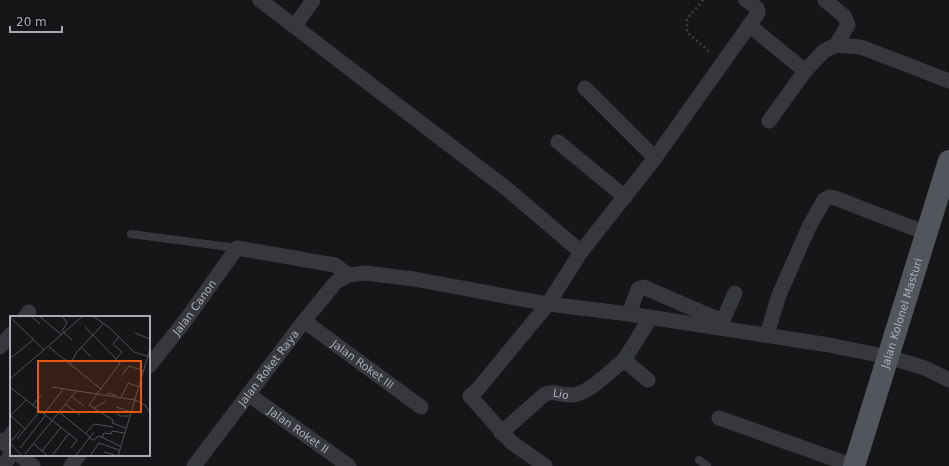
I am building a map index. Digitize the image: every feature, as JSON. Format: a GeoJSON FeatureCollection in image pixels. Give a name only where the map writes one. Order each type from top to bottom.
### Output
{"type":"FeatureCollection","features":[{"type":"Feature","properties":{"kind":"main road","name":"Jalan Kolonel Masturi"},"geometry":{"type":"LineString","coordinates":[[854,466],[949,161]]}},
{"type":"Feature","properties":{"kind":"street"},"geometry":{"type":"LineString","coordinates":[[260,0],[507,189],[582,252]]}},
{"type":"Feature","properties":{"kind":"street"},"geometry":{"type":"LineString","coordinates":[[295,26],[313,0]]}},
{"type":"Feature","properties":{"kind":"street"},"geometry":{"type":"LineString","coordinates":[[545,466],[502,433],[470,396],[478,390],[548,304],[582,252],[655,158],[723,64],[758,11],[757,8],[746,0]]}},
{"type":"Feature","properties":{"kind":"street"},"geometry":{"type":"LineString","coordinates":[[825,0],[844,16],[848,25],[836,45]]}},
{"type":"Feature","properties":{"kind":"street"},"geometry":{"type":"LineString","coordinates":[[749,25],[805,71]]}},
{"type":"Feature","properties":{"kind":"street"},"geometry":{"type":"LineString","coordinates":[[769,121],[805,71],[824,51],[836,45],[861,47],[949,81]]}},
{"type":"Feature","properties":{"kind":"street"},"geometry":{"type":"LineString","coordinates":[[585,88],[655,158]]}},
{"type":"Feature","properties":{"kind":"street"},"geometry":{"type":"LineString","coordinates":[[558,142],[625,197]]}},
{"type":"Feature","properties":{"kind":"street"},"geometry":{"type":"LineString","coordinates":[[767,334],[779,295],[809,227],[824,200],[830,197],[926,233]]}},
{"type":"Feature","properties":{"kind":"street"},"geometry":{"type":"LineString","coordinates":[[237,248],[335,265],[348,275],[365,273],[414,279],[548,304],[721,324],[888,357],[925,368],[949,380]]}},
{"type":"Feature","properties":{"kind":"street","name":"Jalan Canon"},"geometry":{"type":"LineString","coordinates":[[150,365],[185,321],[237,248]]}},
{"type":"Feature","properties":{"kind":"street","name":"Jalan Roket Raya"},"geometry":{"type":"LineString","coordinates":[[195,466],[304,321],[336,282],[348,275]]}},
{"type":"Feature","properties":{"kind":"street"},"geometry":{"type":"LineString","coordinates":[[629,314],[638,289],[643,287],[721,324]]}},
{"type":"Feature","properties":{"kind":"street"},"geometry":{"type":"LineString","coordinates":[[721,324],[735,293]]}},
{"type":"Feature","properties":{"kind":"street","name":"Lio"},"geometry":{"type":"LineString","coordinates":[[502,433],[545,394],[553,392],[570,395],[583,393],[624,360],[651,317]]}},
{"type":"Feature","properties":{"kind":"street","name":"Jalan Roket III"},"geometry":{"type":"LineString","coordinates":[[304,321],[421,407]]}},
{"type":"Feature","properties":{"kind":"street"},"geometry":{"type":"LineString","coordinates":[[0,347],[10,335]]}},
{"type":"Feature","properties":{"kind":"street"},"geometry":{"type":"LineString","coordinates":[[624,360],[648,380]]}},
{"type":"Feature","properties":{"kind":"street","name":"Jalan Roket II"},"geometry":{"type":"LineString","coordinates":[[248,394],[349,466]]}},
{"type":"Feature","properties":{"kind":"street"},"geometry":{"type":"LineString","coordinates":[[719,418],[854,466]]}},
{"type":"Feature","properties":{"kind":"street"},"geometry":{"type":"LineString","coordinates":[[3,466],[11,456]]}},
{"type":"Feature","properties":{"kind":"street"},"geometry":{"type":"LineString","coordinates":[[20,456],[33,466]]}},
{"type":"Feature","properties":{"kind":"street"},"geometry":{"type":"LineString","coordinates":[[71,466],[78,456]]}},
{"type":"Feature","properties":{"kind":"lane"},"geometry":{"type":"LineString","coordinates":[[131,234],[237,248]]}},
{"type":"Feature","properties":{"kind":"lane"},"geometry":{"type":"LineString","coordinates":[[4,444],[10,431]]}},
{"type":"Feature","properties":{"kind":"lane"},"geometry":{"type":"LineString","coordinates":[[699,460],[707,466]]}},
{"type":"Feature","properties":{"kind":"path"},"geometry":{"type":"LineString","coordinates":[[703,0],[687,19],[687,32],[723,64]]}}]}
